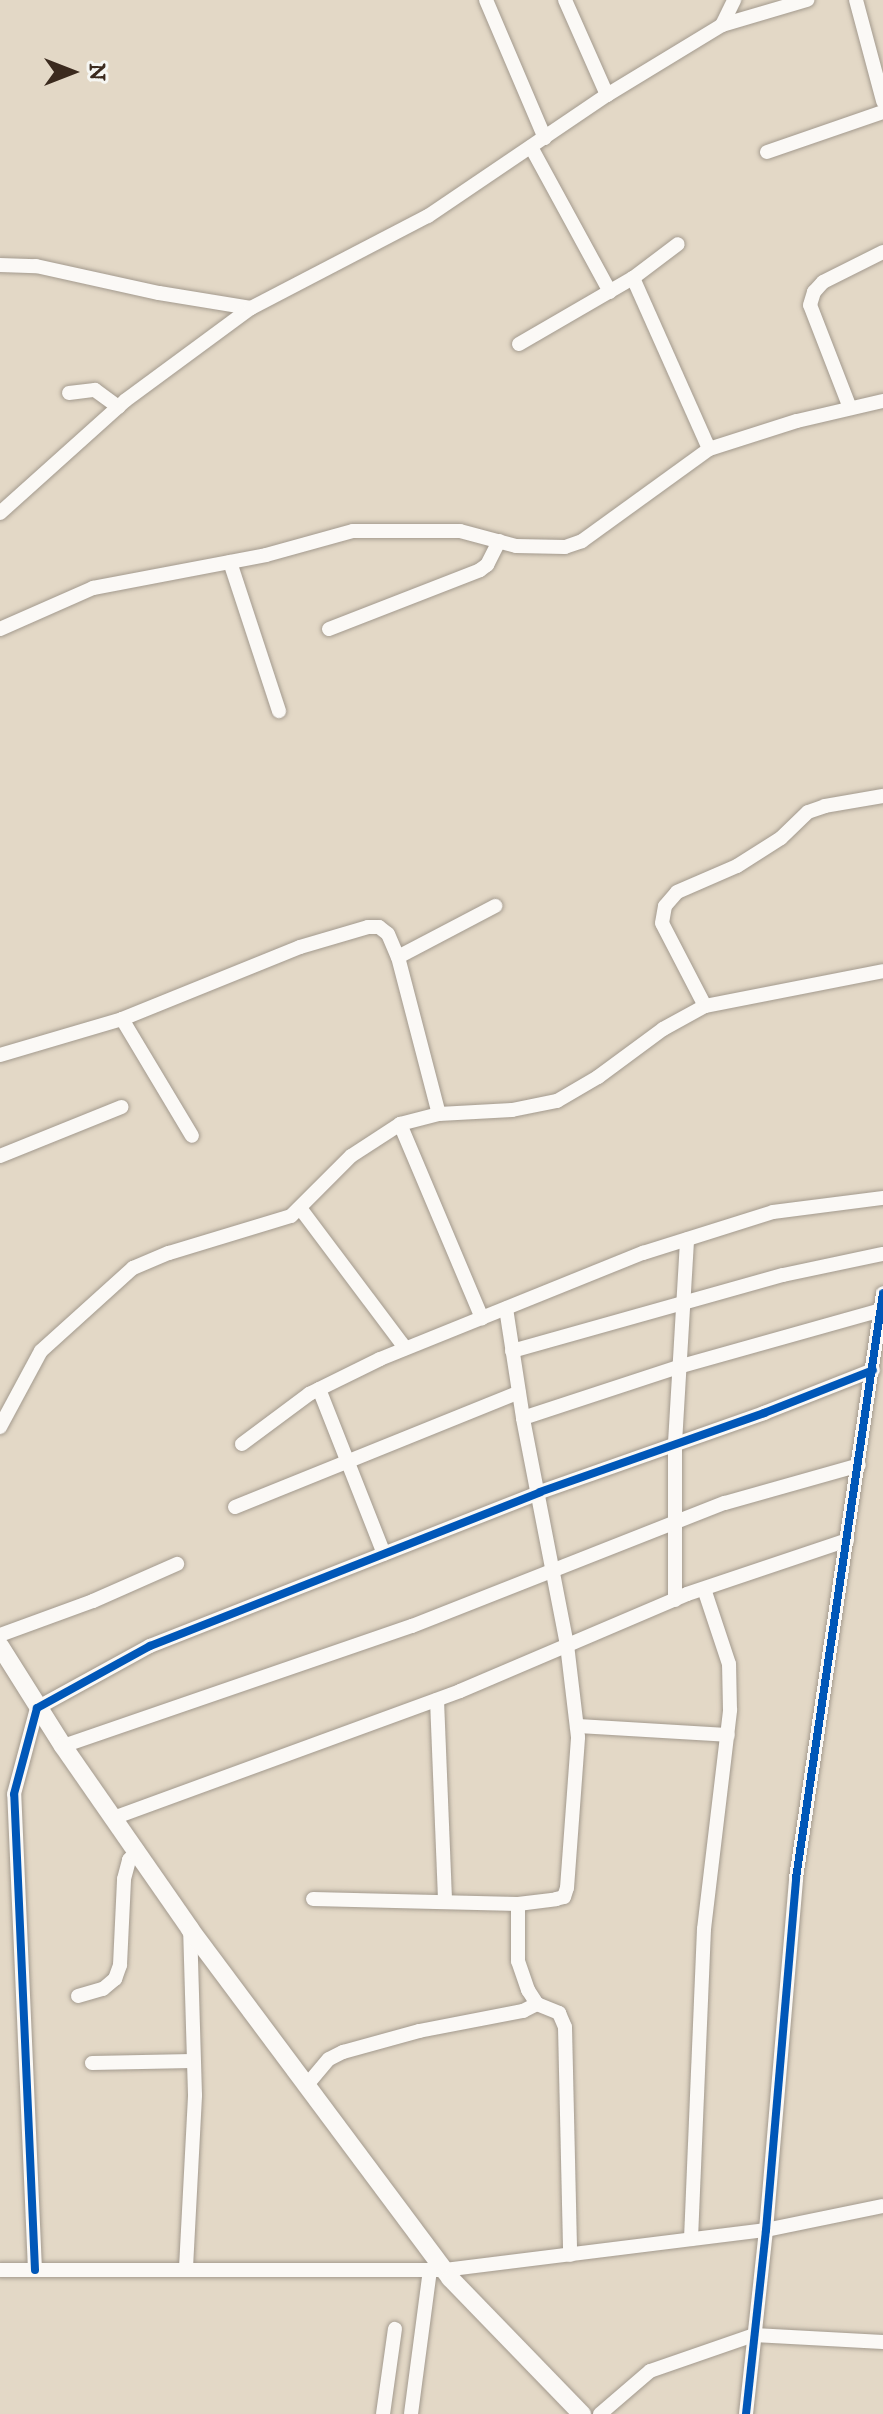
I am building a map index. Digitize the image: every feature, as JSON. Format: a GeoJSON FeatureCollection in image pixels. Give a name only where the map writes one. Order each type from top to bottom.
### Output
{"type":"FeatureCollection","features":[{"type":"Feature","properties":{"kind":"street"},"geometry":{"type":"LineString","coordinates":[[486,0],[545,138]]}},
{"type":"Feature","properties":{"kind":"street"},"geometry":{"type":"LineString","coordinates":[[565,0],[607,95]]}},
{"type":"Feature","properties":{"kind":"street"},"geometry":{"type":"LineString","coordinates":[[722,25],[734,0]]}},
{"type":"Feature","properties":{"kind":"street"},"geometry":{"type":"LineString","coordinates":[[0,513],[118,407],[251,308],[428,216],[607,95],[722,25],[807,0]]}},
{"type":"Feature","properties":{"kind":"street"},"geometry":{"type":"LineString","coordinates":[[856,0],[883,101]]}},
{"type":"Feature","properties":{"kind":"street"},"geometry":{"type":"LineString","coordinates":[[767,152],[883,112]]}},
{"type":"Feature","properties":{"kind":"street"},"geometry":{"type":"LineString","coordinates":[[531,147],[610,292]]}},
{"type":"Feature","properties":{"kind":"street"},"geometry":{"type":"LineString","coordinates":[[519,344],[633,278],[678,244]]}},
{"type":"Feature","properties":{"kind":"street"},"geometry":{"type":"LineString","coordinates":[[850,408],[810,305],[814,292],[823,282],[883,252]]}},
{"type":"Feature","properties":{"kind":"street"},"geometry":{"type":"LineString","coordinates":[[0,265],[36,266],[159,293],[251,308]]}},
{"type":"Feature","properties":{"kind":"street"},"geometry":{"type":"LineString","coordinates":[[633,278],[709,449]]}},
{"type":"Feature","properties":{"kind":"street"},"geometry":{"type":"LineString","coordinates":[[69,393],[95,390],[118,407]]}},
{"type":"Feature","properties":{"kind":"street"},"geometry":{"type":"LineString","coordinates":[[0,629],[93,588],[230,562],[353,531],[383,528],[460,531],[516,546],[565,547],[582,541],[709,449],[883,401]]}},
{"type":"Feature","properties":{"kind":"street"},"geometry":{"type":"LineString","coordinates":[[329,629],[480,570],[487,565],[499,541]]}},
{"type":"Feature","properties":{"kind":"street"},"geometry":{"type":"LineString","coordinates":[[230,562],[279,711]]}},
{"type":"Feature","properties":{"kind":"street"},"geometry":{"type":"LineString","coordinates":[[705,1006],[662,923],[665,906],[677,892],[737,866],[768,847],[808,812],[883,796]]}},
{"type":"Feature","properties":{"kind":"street"},"geometry":{"type":"LineString","coordinates":[[398,957],[495,906]]}},
{"type":"Feature","properties":{"kind":"street"},"geometry":{"type":"LineString","coordinates":[[0,1055],[122,1019],[300,947],[368,927],[379,927],[388,934],[398,957],[439,1114]]}},
{"type":"Feature","properties":{"kind":"street"},"geometry":{"type":"LineString","coordinates":[[0,1427],[41,1351],[133,1268],[169,1253],[268,1226],[300,1208],[351,1156],[400,1124],[439,1114],[523,1109],[557,1101],[598,1077],[663,1029],[705,1006],[883,971]]}},
{"type":"Feature","properties":{"kind":"street"},"geometry":{"type":"LineString","coordinates":[[122,1019],[192,1136]]}},
{"type":"Feature","properties":{"kind":"street"},"geometry":{"type":"LineString","coordinates":[[0,1156],[121,1107]]}},
{"type":"Feature","properties":{"kind":"street"},"geometry":{"type":"LineString","coordinates":[[400,1124],[482,1318]]}},
{"type":"Feature","properties":{"kind":"street"},"geometry":{"type":"LineString","coordinates":[[242,1444],[319,1389],[405,1348],[643,1253],[773,1212],[883,1198]]}},
{"type":"Feature","properties":{"kind":"street"},"geometry":{"type":"LineString","coordinates":[[300,1208],[405,1348]]}},
{"type":"Feature","properties":{"kind":"street"},"geometry":{"type":"LineString","coordinates":[[675,1600],[675,1443],[687,1239]]}},
{"type":"Feature","properties":{"kind":"street"},"geometry":{"type":"LineString","coordinates":[[512,1351],[783,1275],[883,1254]]}},
{"type":"Feature","properties":{"kind":"street"},"geometry":{"type":"LineString","coordinates":[[746,2414],[766,2230],[796,1878],[859,1465],[875,1408],[873,1370],[883,1293]]}},
{"type":"Feature","properties":{"kind":"street"},"geometry":{"type":"LineString","coordinates":[[313,1899],[518,1904],[564,1897],[567,1888],[577,1726],[567,1645],[540,1492],[523,1418],[506,1308]]}},
{"type":"Feature","properties":{"kind":"street"},"geometry":{"type":"LineString","coordinates":[[523,1418],[678,1367],[881,1310]]}},
{"type":"Feature","properties":{"kind":"street"},"geometry":{"type":"LineString","coordinates":[[35,2270],[14,1794],[37,1708],[150,1646],[540,1492],[873,1370]]}},
{"type":"Feature","properties":{"kind":"street"},"geometry":{"type":"LineString","coordinates":[[319,1389],[384,1554]]}},
{"type":"Feature","properties":{"kind":"street"},"geometry":{"type":"LineString","coordinates":[[235,1507],[519,1392]]}},
{"type":"Feature","properties":{"kind":"street"},"geometry":{"type":"LineString","coordinates":[[63,1746],[412,1626],[725,1503],[859,1465]]}},
{"type":"Feature","properties":{"kind":"street"},"geometry":{"type":"LineString","coordinates":[[116,1817],[437,1700],[704,1589],[847,1540]]}},
{"type":"Feature","properties":{"kind":"street"},"geometry":{"type":"LineString","coordinates":[[0,1635],[93,1601],[177,1564]]}},
{"type":"Feature","properties":{"kind":"street"},"geometry":{"type":"LineString","coordinates":[[691,2239],[704,1929],[728,1735],[729,1664],[704,1589]]}},
{"type":"Feature","properties":{"kind":"street"},"geometry":{"type":"LineString","coordinates":[[0,1646],[37,1708],[116,1817],[190,1929],[437,2270],[582,2414]]}},
{"type":"Feature","properties":{"kind":"street"},"geometry":{"type":"LineString","coordinates":[[437,1700],[445,1902]]}},
{"type":"Feature","properties":{"kind":"street"},"geometry":{"type":"LineString","coordinates":[[577,1726],[728,1735]]}},
{"type":"Feature","properties":{"kind":"street"},"geometry":{"type":"LineString","coordinates":[[78,1996],[103,1989],[115,1979],[120,1965],[124,1879],[129,1860],[138,1850]]}},
{"type":"Feature","properties":{"kind":"street"},"geometry":{"type":"LineString","coordinates":[[518,1904],[518,1961],[537,2004],[559,2013],[565,2027],[570,2255]]}},
{"type":"Feature","properties":{"kind":"street"},"geometry":{"type":"LineString","coordinates":[[186,2268],[195,2095],[190,1929]]}},
{"type":"Feature","properties":{"kind":"street"},"geometry":{"type":"LineString","coordinates":[[306,2086],[329,2059],[343,2052],[419,2031],[523,2011],[537,2004]]}},
{"type":"Feature","properties":{"kind":"street"},"geometry":{"type":"LineString","coordinates":[[92,2063],[192,2061]]}},
{"type":"Feature","properties":{"kind":"street"},"geometry":{"type":"LineString","coordinates":[[0,2270],[437,2270],[766,2230],[883,2206]]}},
{"type":"Feature","properties":{"kind":"street"},"geometry":{"type":"LineString","coordinates":[[411,2414],[437,2270]]}},
{"type":"Feature","properties":{"kind":"street"},"geometry":{"type":"LineString","coordinates":[[383,2414],[395,2329]]}},
{"type":"Feature","properties":{"kind":"street"},"geometry":{"type":"LineString","coordinates":[[600,2414],[650,2371],[754,2335],[883,2342]]}},
{"type":"Feature","properties":{"kind":"cycle path"},"geometry":{"type":"LineString","coordinates":[[746,2414],[766,2230],[796,1878],[883,1293]]}},
{"type":"Feature","properties":{"kind":"cycle path"},"geometry":{"type":"LineString","coordinates":[[35,2270],[14,1794],[37,1708],[150,1646],[540,1492],[764,1413],[873,1370]]}}]}
